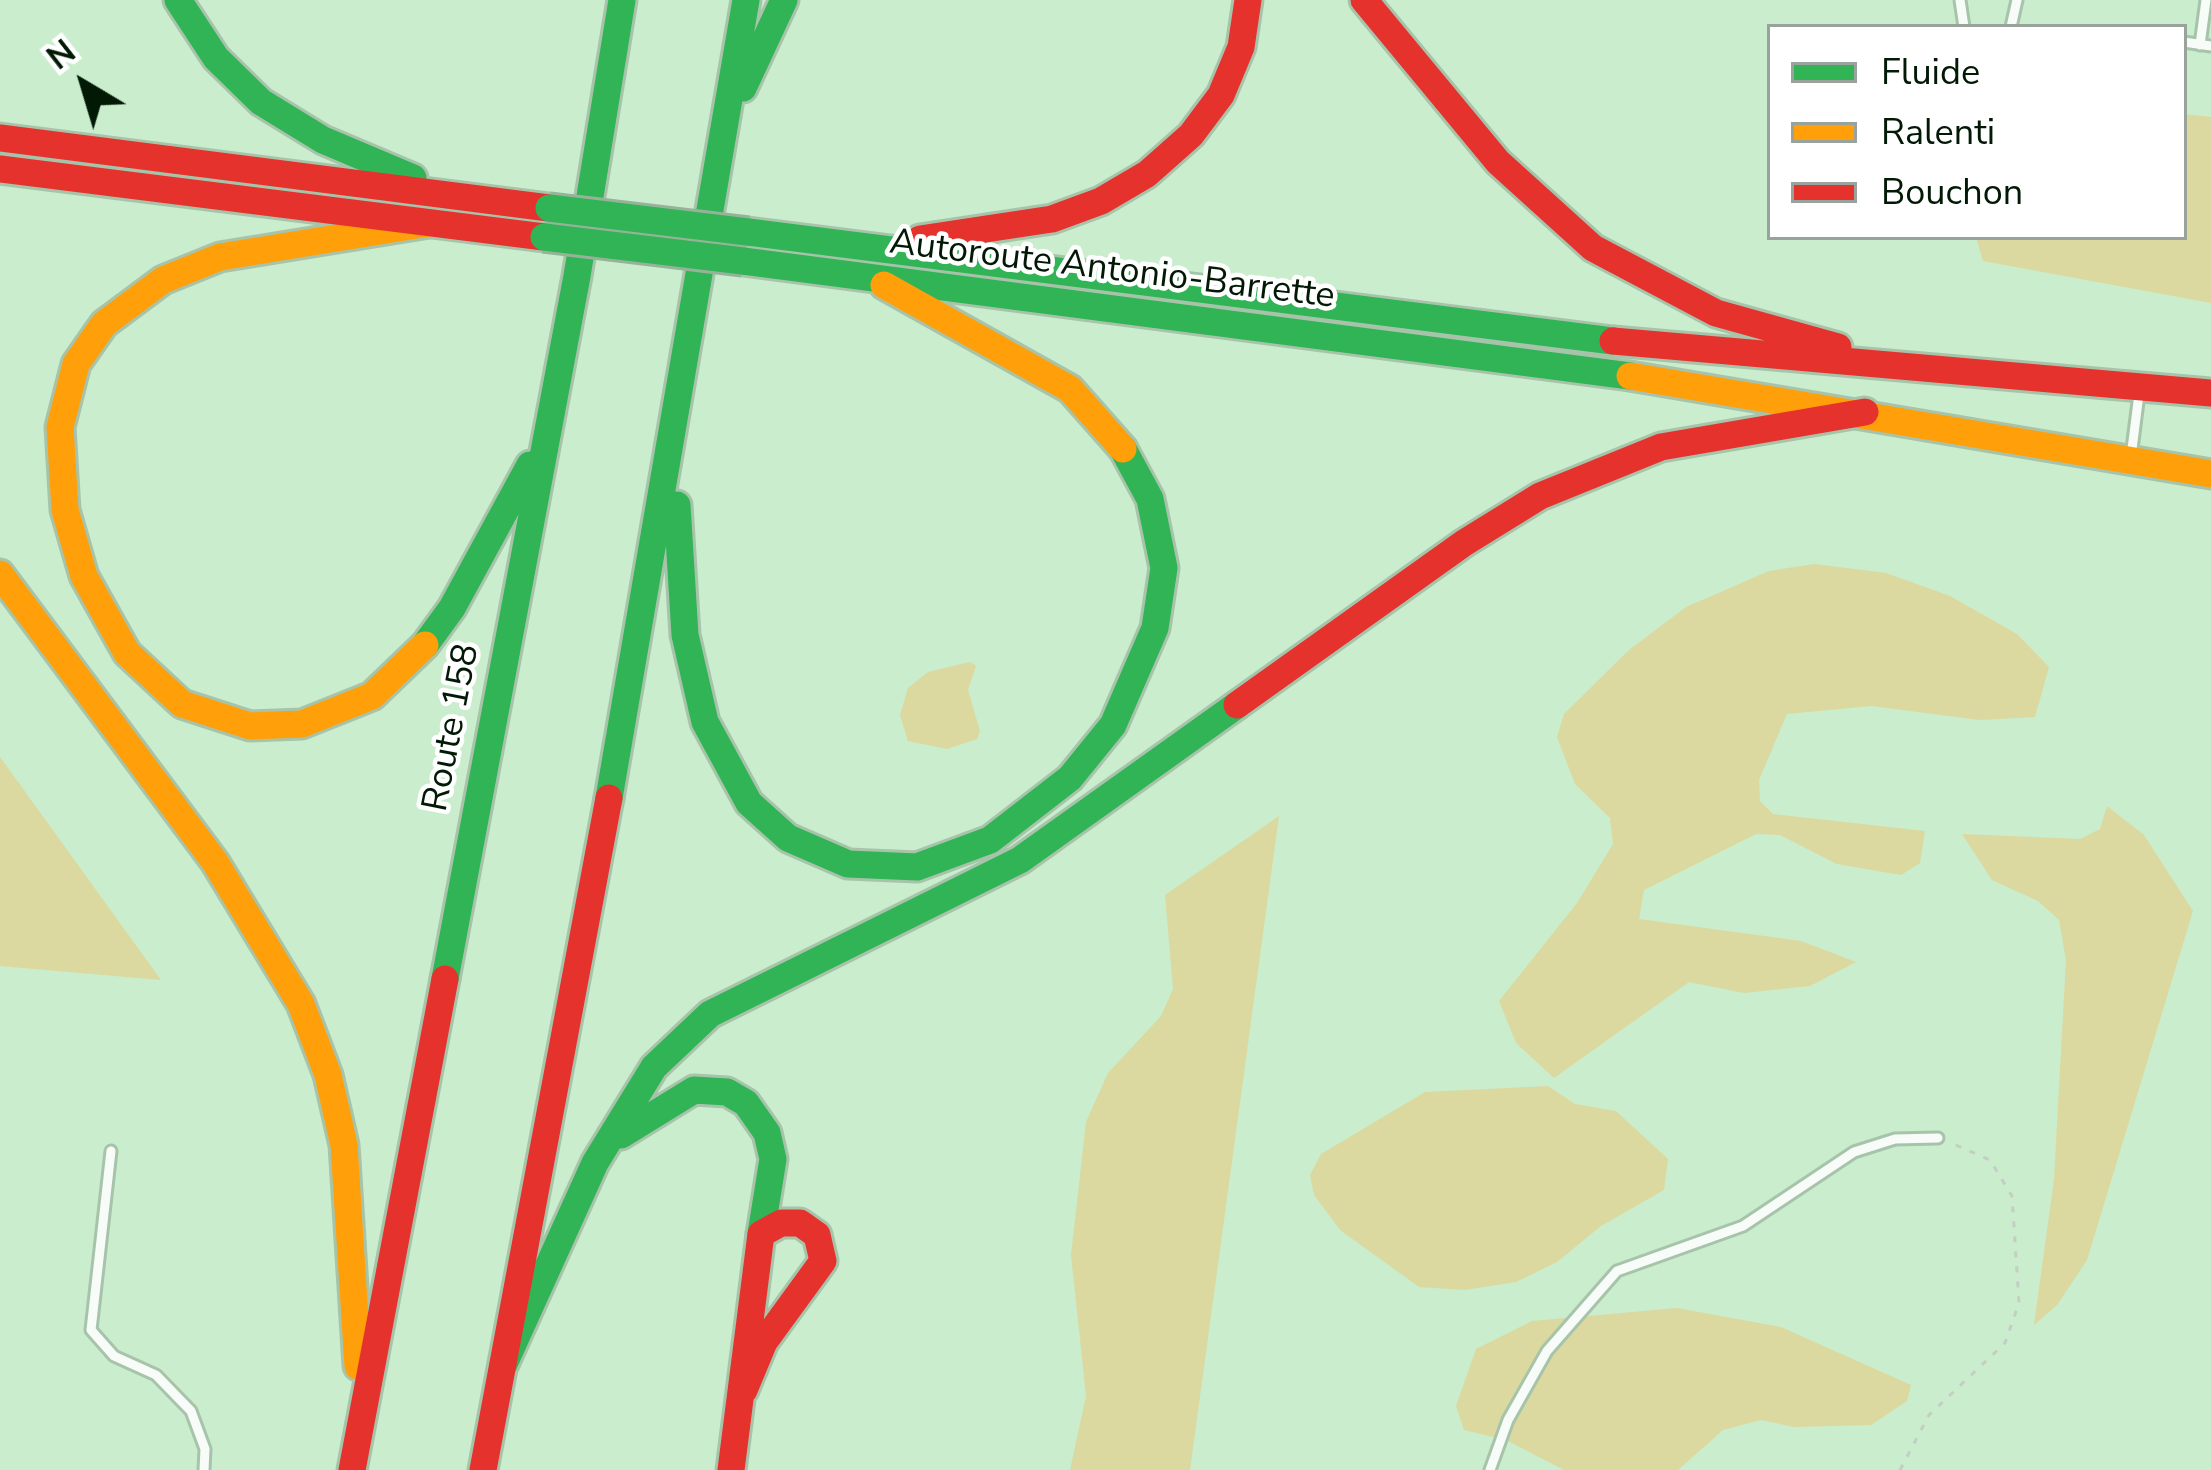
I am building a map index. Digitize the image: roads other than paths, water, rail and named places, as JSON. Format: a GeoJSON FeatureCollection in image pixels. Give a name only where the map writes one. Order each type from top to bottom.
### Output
{"type":"FeatureCollection","features":[{"type":"Feature","properties":{"kind":"main road"},"geometry":{"type":"LineString","coordinates":[[178,0],[229,74],[276,113],[323,140],[449,194]]}},
{"type":"Feature","properties":{"kind":"main road","name":"Route 158"},"geometry":{"type":"LineString","coordinates":[[352,1470],[547,436],[622,0]]}},
{"type":"Feature","properties":{"kind":"main road"},"geometry":{"type":"LineString","coordinates":[[483,1470],[674,441],[746,0]]}},
{"type":"Feature","properties":{"kind":"main road"},"geometry":{"type":"LineString","coordinates":[[725,123],[784,0]]}},
{"type":"Feature","properties":{"kind":"main road"},"geometry":{"type":"LineString","coordinates":[[857,246],[1019,227],[1085,208],[1132,184],[1182,146],[1214,108],[1241,46],[1248,0]]}},
{"type":"Feature","properties":{"kind":"main road"},"geometry":{"type":"LineString","coordinates":[[1364,0],[1498,162],[1552,215],[1616,263],[1716,314],[1934,373]]}},
{"type":"Feature","properties":{"kind":"main road","name":"Autoroute Antonio-Barrette"},"geometry":{"type":"LineString","coordinates":[[0,138],[1588,338],[1934,373],[2211,392]]}},
{"type":"Feature","properties":{"kind":"main road","name":"Autoroute Antonio-Barrette"},"geometry":{"type":"LineString","coordinates":[[0,169],[1681,382],[2211,474]]}},
{"type":"Feature","properties":{"kind":"main road"},"geometry":{"type":"LineString","coordinates":[[429,223],[243,250],[202,262],[134,298],[93,337],[71,376],[58,449],[69,533],[103,615],[152,681],[198,712],[266,728],[339,712],[386,684],[440,627],[547,436]]}},
{"type":"Feature","properties":{"kind":"main road"},"geometry":{"type":"LineString","coordinates":[[674,441],[683,612],[694,683],[721,757],[761,816],[801,847],[831,860],[899,869],[972,849],[1043,804],[1106,735],[1142,668],[1163,587],[1155,515],[1120,444],[1070,389],[869,276]]}},
{"type":"Feature","properties":{"kind":"main road"},"geometry":{"type":"LineString","coordinates":[[504,1364],[577,1197],[654,1067],[710,1014],[976,884],[1044,845],[1521,506],[1583,475],[1661,447],[1865,412]]}},
{"type":"Feature","properties":{"kind":"main road"},"geometry":{"type":"LineString","coordinates":[[0,574],[215,862],[301,1004],[328,1075],[344,1145],[362,1411]]}},
{"type":"Feature","properties":{"kind":"main road"},"geometry":{"type":"LineString","coordinates":[[609,1144],[681,1093],[706,1089],[736,1096],[761,1121],[771,1145],[747,1320],[745,1390],[731,1470]]}},
{"type":"Feature","properties":{"kind":"main road"},"geometry":{"type":"LineString","coordinates":[[745,1390],[764,1342],[823,1261],[817,1235],[800,1222],[781,1223],[761,1234]]}},
{"type":"Feature","properties":{"kind":"lane"},"geometry":{"type":"LineString","coordinates":[[2205,45],[2206,0]]}},
{"type":"Feature","properties":{"kind":"lane"},"geometry":{"type":"LineString","coordinates":[[2131,458],[2140,388]]}},
{"type":"Feature","properties":{"kind":"lane"},"geometry":{"type":"LineString","coordinates":[[1490,1470],[1508,1420],[1547,1352],[1617,1271],[1742,1226],[1855,1152],[1895,1139],[1938,1138]]}},
{"type":"Feature","properties":{"kind":"lane"},"geometry":{"type":"LineString","coordinates":[[111,1151],[91,1330],[114,1356],[156,1376],[191,1412],[205,1449],[204,1470]]}}]}
